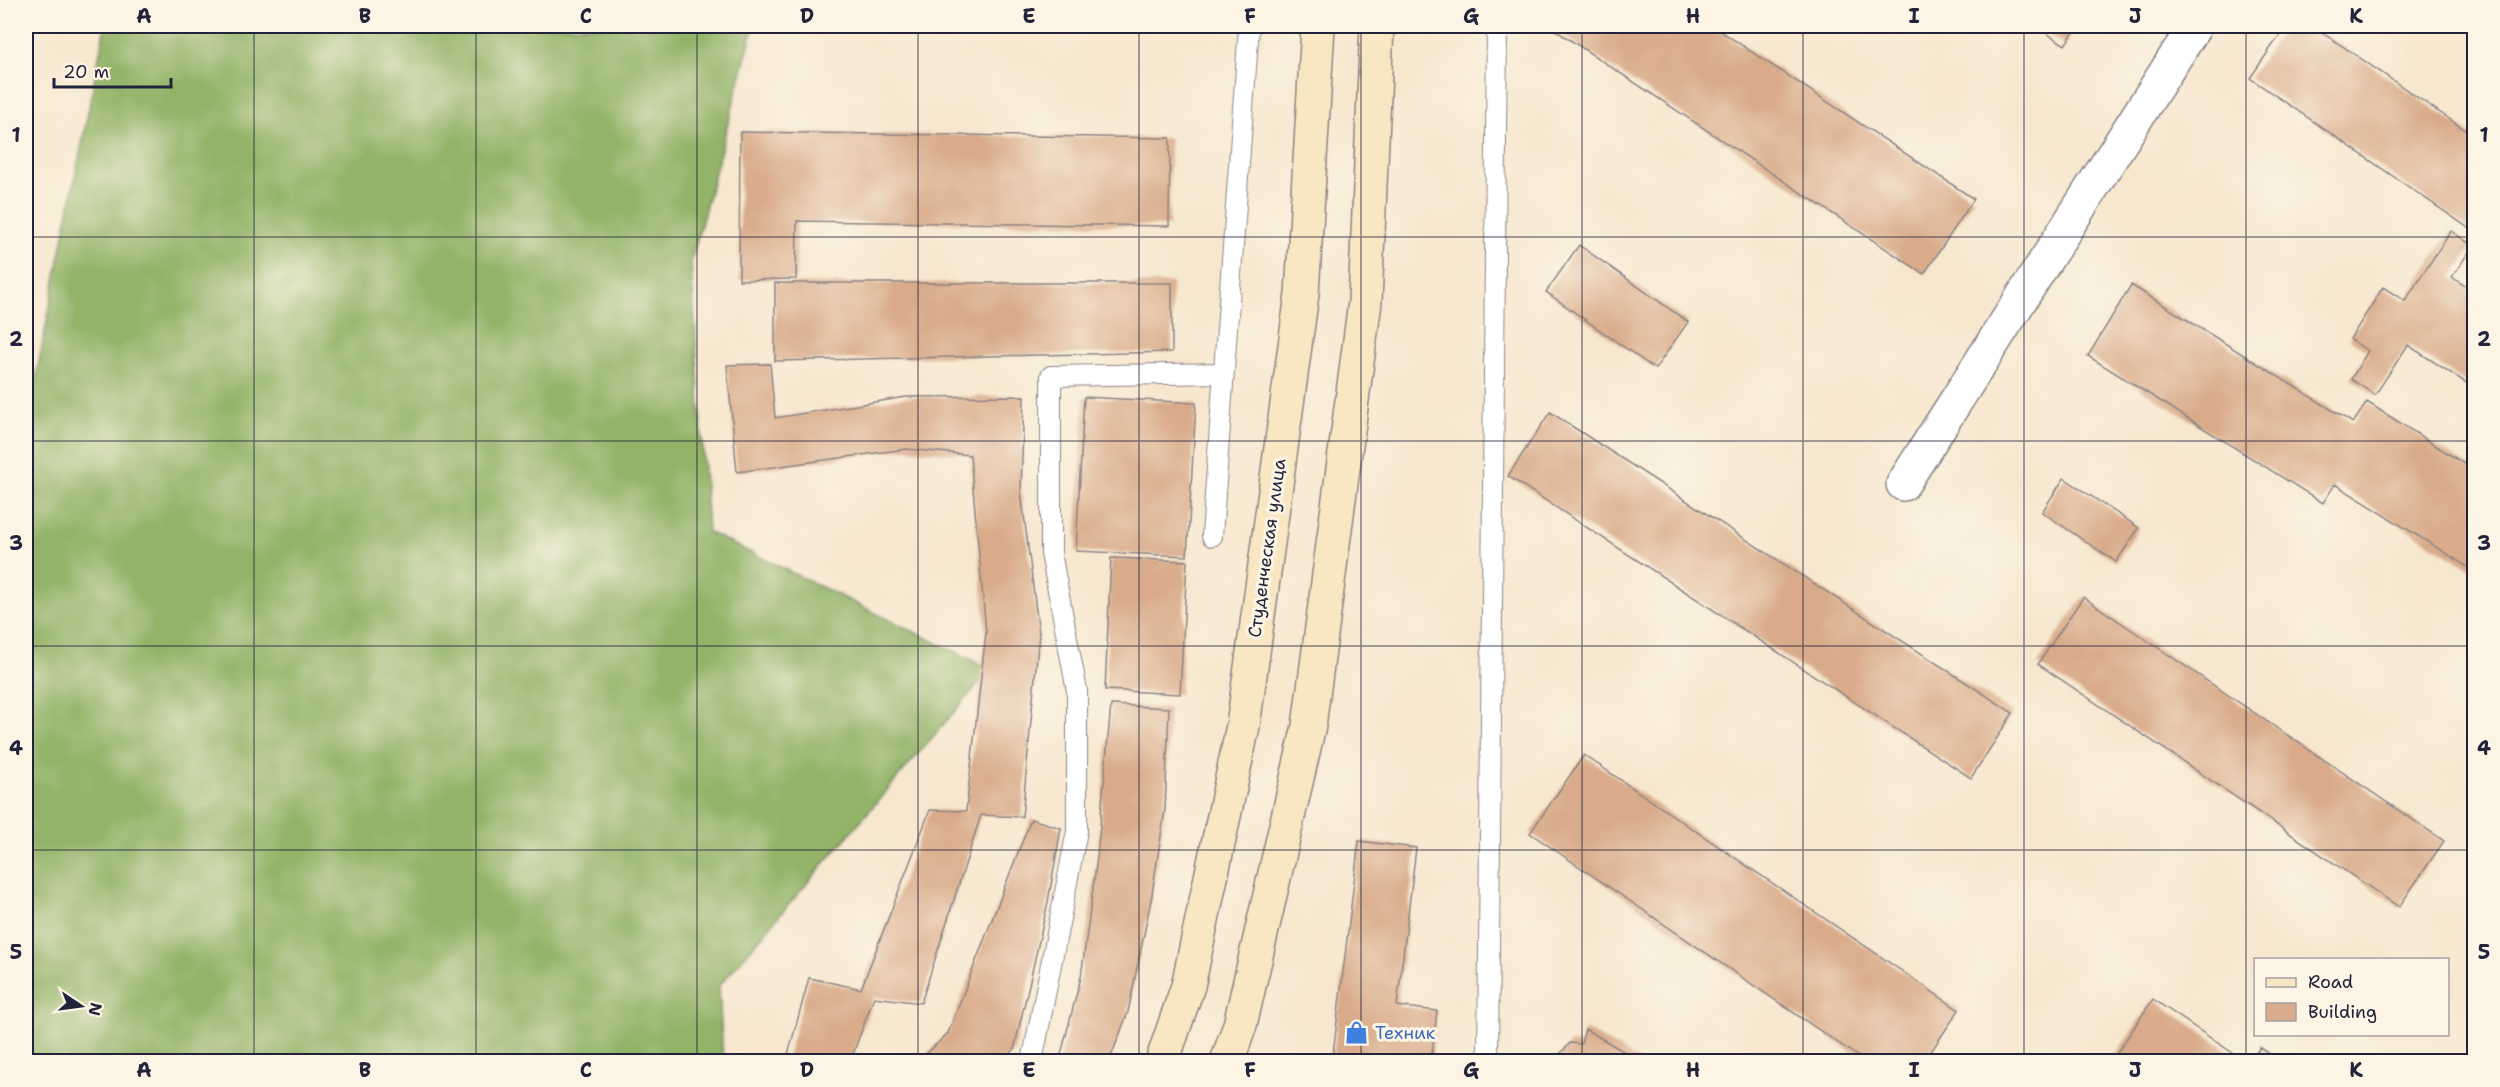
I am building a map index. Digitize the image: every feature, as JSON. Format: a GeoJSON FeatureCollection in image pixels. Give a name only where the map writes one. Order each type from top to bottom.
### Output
{"type":"FeatureCollection","features":[{"type":"Feature","properties":{"kind":"main road","name":"Студенческая улица"},"geometry":{"type":"LineString","coordinates":[[1162,1062],[1188,986],[1243,726],[1302,294],[1318,26]]}},
{"type":"Feature","properties":{"kind":"main road"},"geometry":{"type":"LineString","coordinates":[[1227,1062],[1240,1025],[1309,726],[1365,302],[1377,26]]}},
{"type":"Feature","properties":{"kind":"street"},"geometry":{"type":"LineString","coordinates":[[1903,484],[2195,26]]}},
{"type":"Feature","properties":{"kind":"lane"},"geometry":{"type":"LineString","coordinates":[[1212,536],[1249,26]]}},
{"type":"Feature","properties":{"kind":"lane"},"geometry":{"type":"LineString","coordinates":[[1488,1062],[1497,26]]}},
{"type":"Feature","properties":{"kind":"lane"},"geometry":{"type":"LineString","coordinates":[[1032,1062],[1077,831],[1077,691],[1051,553],[1052,376],[1224,373]]}},
{"type":"Feature","properties":{"kind":"green space"},"geometry":{"type":"Polygon","coordinates":[[[105,26],[754,26],[691,262],[708,532],[991,669],[719,986],[723,1061],[26,1062],[26,428],[105,26]]]}},
{"type":"Feature","properties":{"kind":"building"},"geometry":{"type":"Polygon","coordinates":[[[1549,26],[1713,26],[1974,199],[1924,274],[1549,26]]]}},
{"type":"Feature","properties":{"kind":"building"},"geometry":{"type":"Polygon","coordinates":[[[2035,26],[2078,26],[2065,45],[2035,26]]]}},
{"type":"Feature","properties":{"kind":"building"},"geometry":{"type":"Polygon","coordinates":[[[2286,26],[2313,26],[2474,136],[2473,231],[2250,78],[2286,26]]]}},
{"type":"Feature","properties":{"kind":"building"},"geometry":{"type":"Polygon","coordinates":[[[740,132],[1170,138],[1169,226],[797,221],[796,279],[739,280],[740,132]]]}},
{"type":"Feature","properties":{"kind":"building"},"geometry":{"type":"Polygon","coordinates":[[[2451,231],[2473,246],[2452,277],[2474,292],[2474,388],[2408,345],[2375,395],[2351,379],[2368,351],[2350,339],[2383,287],[2405,301],[2451,231]]]}},
{"type":"Feature","properties":{"kind":"building"},"geometry":{"type":"Polygon","coordinates":[[[1579,245],[1688,322],[1655,369],[1546,292],[1579,245]]]}},
{"type":"Feature","properties":{"kind":"building"},"geometry":{"type":"Polygon","coordinates":[[[775,283],[1172,283],[1172,352],[775,361],[775,283]]]}},
{"type":"Feature","properties":{"kind":"building"},"geometry":{"type":"Polygon","coordinates":[[[2131,285],[2353,423],[2367,402],[2474,470],[2474,571],[2335,484],[2323,503],[2088,356],[2131,285]]]}},
{"type":"Feature","properties":{"kind":"building"},"geometry":{"type":"Polygon","coordinates":[[[770,364],[775,418],[906,397],[1024,396],[1021,491],[1039,634],[1022,817],[981,815],[921,1003],[874,997],[850,1062],[786,1062],[809,978],[861,989],[930,810],[966,811],[986,632],[970,455],[906,449],[737,472],[727,365],[770,364]]]}},
{"type":"Feature","properties":{"kind":"building"},"geometry":{"type":"Polygon","coordinates":[[[1084,397],[1196,403],[1187,556],[1076,551],[1084,397]]]}},
{"type":"Feature","properties":{"kind":"building"},"geometry":{"type":"Polygon","coordinates":[[[1550,412],[2013,713],[1971,778],[1508,476],[1550,412]]]}},
{"type":"Feature","properties":{"kind":"building"},"geometry":{"type":"Polygon","coordinates":[[[2064,478],[2139,528],[2116,562],[2042,512],[2064,478]]]}},
{"type":"Feature","properties":{"kind":"building"},"geometry":{"type":"Polygon","coordinates":[[[1111,558],[1187,561],[1180,694],[1105,690],[1111,558]]]}},
{"type":"Feature","properties":{"kind":"building"},"geometry":{"type":"Polygon","coordinates":[[[2083,597],[2444,841],[2399,907],[2038,664],[2083,597]]]}},
{"type":"Feature","properties":{"kind":"building"},"geometry":{"type":"Polygon","coordinates":[[[1111,705],[1169,708],[1165,810],[1151,900],[1128,1012],[1109,1062],[1059,1062],[1081,977],[1097,858],[1111,705]]]}},
{"type":"Feature","properties":{"kind":"building"},"geometry":{"type":"Polygon","coordinates":[[[1584,755],[1959,1010],[1924,1062],[1866,1062],[1530,833],[1584,755]]]}},
{"type":"Feature","properties":{"kind":"building"},"geometry":{"type":"Polygon","coordinates":[[[1031,819],[1061,828],[1048,902],[1014,1050],[1000,1062],[918,1062],[948,1033],[1031,819]]]}},
{"type":"Feature","properties":{"kind":"building"},"geometry":{"type":"Polygon","coordinates":[[[1359,841],[1416,848],[1397,1006],[1437,1011],[1431,1062],[1332,1062],[1359,841]]]}},
{"type":"Feature","properties":{"kind":"building"},"geometry":{"type":"Polygon","coordinates":[[[2153,999],[2246,1062],[2111,1062],[2153,999]]]}},
{"type":"Feature","properties":{"kind":"building"},"geometry":{"type":"Polygon","coordinates":[[[1585,1029],[1642,1062],[1561,1062],[1560,1054],[1570,1043],[1581,1044],[1585,1029]]]}},
{"type":"Feature","properties":{"kind":"building"},"geometry":{"type":"Polygon","coordinates":[[[2260,1047],[2282,1062],[2251,1062],[2260,1047]]]}},
{"type":"Feature","properties":{"kind":"place","name":"Техник"},"geometry":{"type":"Point","coordinates":[1357,1033]}}]}
